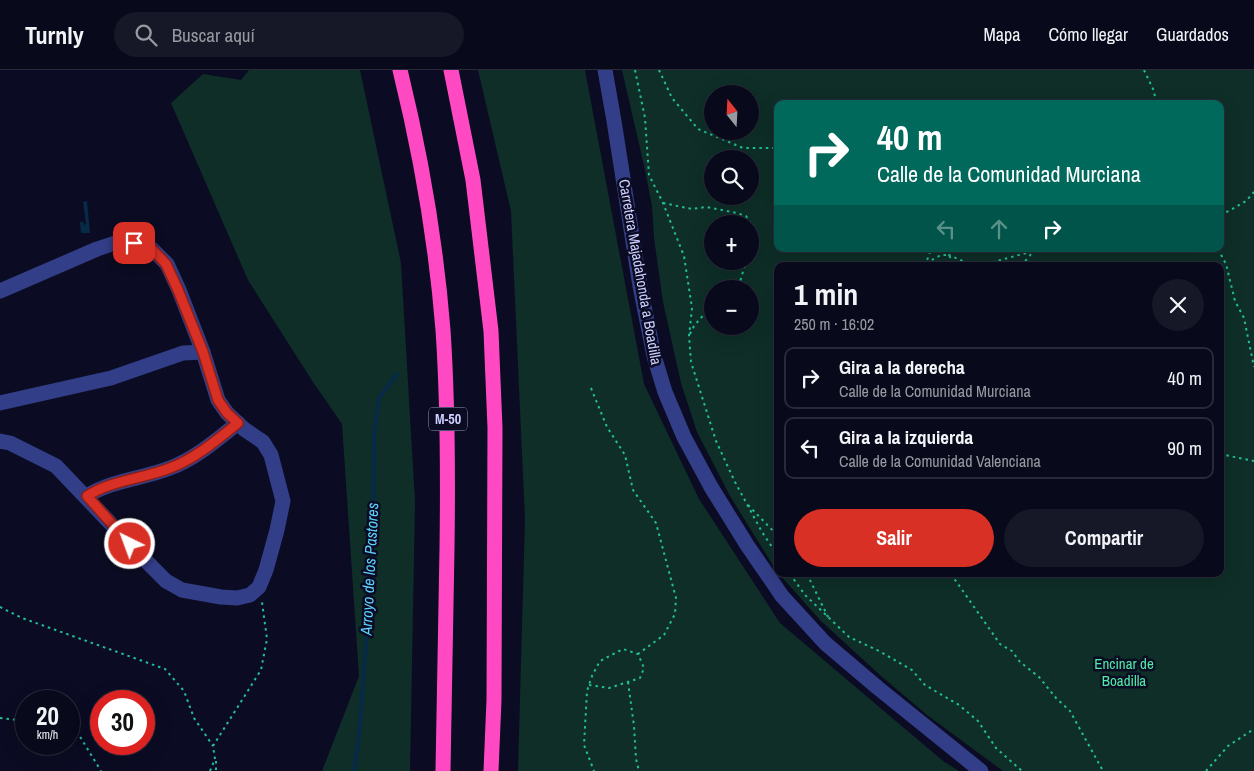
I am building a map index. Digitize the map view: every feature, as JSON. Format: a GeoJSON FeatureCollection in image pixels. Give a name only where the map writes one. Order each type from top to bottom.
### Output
{"type":"FeatureCollection","features":[{"type":"Feature","properties":{"kind":"highway","name":"M-50"},"geometry":{"type":"LineString","coordinates":[[400,70],[412,118],[433,237],[443,330],[448,429],[443,771]]}},
{"type":"Feature","properties":{"kind":"highway"},"geometry":{"type":"LineString","coordinates":[[451,70],[474,180],[491,331],[495,448],[494,700],[491,771]]}},
{"type":"Feature","properties":{"kind":"street","name":"Carretera Majadahonda a Boadilla"},"geometry":{"type":"LineString","coordinates":[[605,70],[640,286],[654,356],[665,392],[684,437],[736,528],[782,596],[825,643],[982,771]]}},
{"type":"Feature","properties":{"kind":"street"},"geometry":{"type":"LineString","coordinates":[[0,291],[115,243],[134,243],[152,249],[166,264],[203,352],[218,400],[227,413],[263,442],[271,455],[283,501],[277,530],[259,587],[250,594],[237,598],[182,590],[152,568],[87,496],[56,466],[0,440]]}},
{"type":"Feature","properties":{"kind":"street"},"geometry":{"type":"LineString","coordinates":[[0,403],[111,378],[182,353],[203,352]]}},
{"type":"Feature","properties":{"kind":"street"},"geometry":{"type":"LineString","coordinates":[[87,496],[99,488],[110,484],[173,468],[219,439],[238,423]]}},
{"type":"Feature","properties":{"kind":"path"},"geometry":{"type":"LineString","coordinates":[[635,70],[645,118],[649,175],[663,202],[684,256],[692,308],[689,336],[691,362],[716,441],[746,504],[774,550]]}},
{"type":"Feature","properties":{"kind":"path"},"geometry":{"type":"LineString","coordinates":[[659,70],[672,98],[698,129],[743,148],[774,148]]}},
{"type":"Feature","properties":{"kind":"path"},"geometry":{"type":"LineString","coordinates":[[1144,70],[1154,92],[1155,100]]}},
{"type":"Feature","properties":{"kind":"path"},"geometry":{"type":"LineString","coordinates":[[1224,212],[1246,201],[1254,192]]}},
{"type":"Feature","properties":{"kind":"path"},"geometry":{"type":"LineString","coordinates":[[663,202],[692,209],[706,207],[737,212],[744,215]]}},
{"type":"Feature","properties":{"kind":"path"},"geometry":{"type":"LineString","coordinates":[[948,252],[953,262]]}},
{"type":"Feature","properties":{"kind":"path"},"geometry":{"type":"LineString","coordinates":[[993,262],[1027,252]]}},
{"type":"Feature","properties":{"kind":"path"},"geometry":{"type":"LineString","coordinates":[[1025,262],[1034,252]]}},
{"type":"Feature","properties":{"kind":"path"},"geometry":{"type":"LineString","coordinates":[[1220,252],[1226,264],[1235,301],[1244,318],[1254,367]]}},
{"type":"Feature","properties":{"kind":"path"},"geometry":{"type":"LineString","coordinates":[[930,262],[941,255],[950,255],[965,262]]}},
{"type":"Feature","properties":{"kind":"path"},"geometry":{"type":"LineString","coordinates":[[689,336],[694,326],[704,314]]}},
{"type":"Feature","properties":{"kind":"path"},"geometry":{"type":"LineString","coordinates":[[591,388],[608,427],[625,455],[632,490],[656,523],[676,598],[675,614],[664,635],[638,654]]}},
{"type":"Feature","properties":{"kind":"path"},"geometry":{"type":"LineString","coordinates":[[1224,455],[1254,461]]}},
{"type":"Feature","properties":{"kind":"path"},"geometry":{"type":"LineString","coordinates":[[746,504],[774,532]]}},
{"type":"Feature","properties":{"kind":"path"},"geometry":{"type":"LineString","coordinates":[[792,577],[805,596],[849,637],[879,651],[912,670],[925,685],[959,705],[978,721],[996,748],[1022,771]]}},
{"type":"Feature","properties":{"kind":"path"},"geometry":{"type":"LineString","coordinates":[[809,577],[830,621]]}},
{"type":"Feature","properties":{"kind":"path"},"geometry":{"type":"LineString","coordinates":[[953,577],[1000,644],[1012,651],[1020,662],[1039,677],[1056,698],[1070,711],[1103,771]]}},
{"type":"Feature","properties":{"kind":"path"},"geometry":{"type":"LineString","coordinates":[[213,746],[261,670],[267,639],[259,587]]}},
{"type":"Feature","properties":{"kind":"path"},"geometry":{"type":"LineString","coordinates":[[0,607],[22,618],[140,658],[165,669],[184,690],[194,718],[213,746],[216,771]]}},
{"type":"Feature","properties":{"kind":"path"},"geometry":{"type":"LineString","coordinates":[[589,685],[609,688],[640,678],[644,668],[638,654],[623,649],[600,661],[586,691],[584,745],[594,771]]}},
{"type":"Feature","properties":{"kind":"path"},"geometry":{"type":"LineString","coordinates":[[628,682],[636,759],[639,771]]}},
{"type":"Feature","properties":{"kind":"path"},"geometry":{"type":"LineString","coordinates":[[0,718],[15,720]]}},
{"type":"Feature","properties":{"kind":"path"},"geometry":{"type":"LineString","coordinates":[[1206,771],[1228,746],[1254,729]]}},
{"type":"Feature","properties":{"kind":"path"},"geometry":{"type":"LineString","coordinates":[[80,737],[101,771]]}},
{"type":"Feature","properties":{"kind":"path"},"geometry":{"type":"LineString","coordinates":[[210,771],[215,759]]}},
{"type":"Feature","properties":{"kind":"green space"},"geometry":{"type":"Polygon","coordinates":[[[249,70],[360,70],[401,263],[415,502],[410,771],[322,771],[359,676],[342,424],[248,280],[171,103],[203,74],[241,80],[249,70]]]}},
{"type":"Feature","properties":{"kind":"green space"},"geometry":{"type":"Polygon","coordinates":[[[478,70],[585,70],[644,384],[699,499],[780,623],[943,761],[959,771],[518,771],[525,519],[511,211],[478,70]]]}},
{"type":"Feature","properties":{"kind":"green space","name":"Encinar de Boadilla"},"geometry":{"type":"Polygon","coordinates":[[[622,70],[1254,70],[1254,771],[1003,771],[927,715],[880,675],[821,621],[782,577],[1224,577],[1224,262],[774,262],[774,567],[730,496],[697,432],[681,383],[663,302],[654,238],[652,206],[622,70]]]}},
{"type":"Feature","properties":{"kind":"water"},"geometry":{"type":"Polygon","coordinates":[[[87,201],[90,233],[81,233],[80,222],[83,222],[84,225],[86,224],[83,202],[87,201]]]}},
{"type":"Feature","properties":{"kind":"waterway","name":"Arroyo de los Pastores"},"geometry":{"type":"LineString","coordinates":[[354,771],[359,737],[373,554],[374,436],[379,398],[397,374]]}},
{"type":"Feature","properties":{"kind":"route"},"geometry":{"type":"LineString","coordinates":[[130,544],[87,496],[99,488],[110,484],[173,468],[219,439],[238,423],[227,413],[218,400],[203,352],[166,264],[152,249],[134,243]]}}]}
